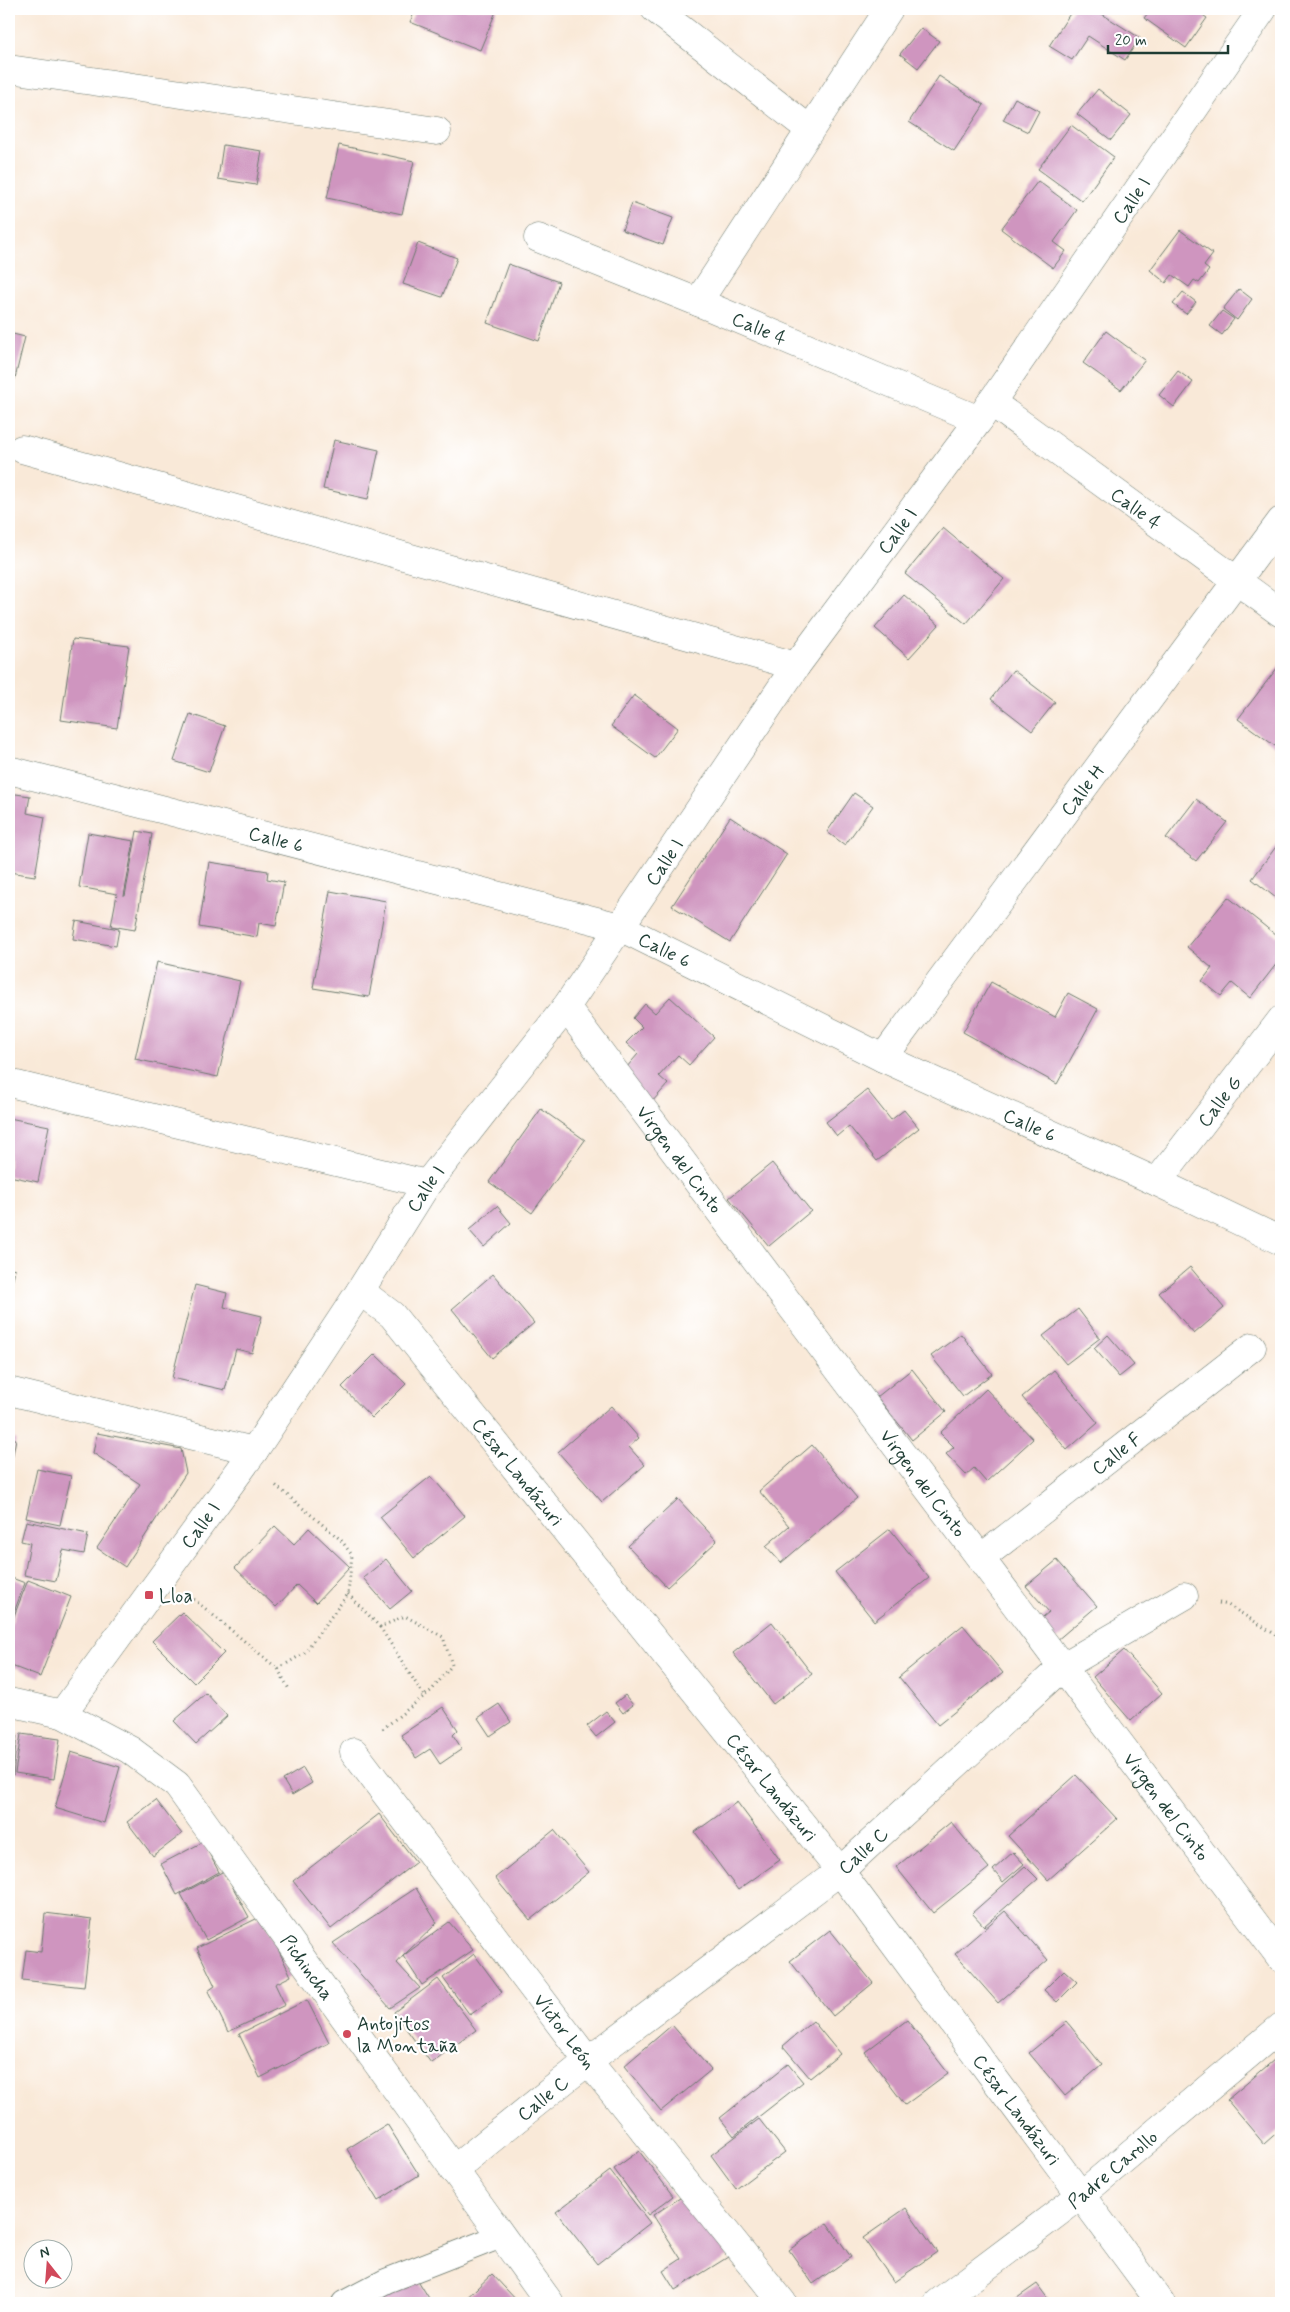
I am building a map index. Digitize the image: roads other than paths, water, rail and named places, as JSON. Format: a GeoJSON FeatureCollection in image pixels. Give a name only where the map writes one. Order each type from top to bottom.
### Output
{"type":"FeatureCollection","features":[{"type":"Feature","properties":{"kind":"street"},"geometry":{"type":"LineString","coordinates":[[656,9],[809,129]]}},
{"type":"Feature","properties":{"kind":"street"},"geometry":{"type":"LineString","coordinates":[[698,302],[889,9]]}},
{"type":"Feature","properties":{"kind":"street","name":"Calle I"},"geometry":{"type":"LineString","coordinates":[[62,1714],[250,1456],[360,1291],[427,1184],[566,1007],[796,666],[985,411],[1263,9]]}},
{"type":"Feature","properties":{"kind":"street"},"geometry":{"type":"LineString","coordinates":[[9,69],[437,131]]}},
{"type":"Feature","properties":{"kind":"street","name":"Calle 4"},"geometry":{"type":"LineString","coordinates":[[538,238],[698,302],[985,411],[1237,581],[1281,613]]}},
{"type":"Feature","properties":{"kind":"street"},"geometry":{"type":"LineString","coordinates":[[22,449],[796,666]]}},
{"type":"Feature","properties":{"kind":"street","name":"Calle H"},"geometry":{"type":"LineString","coordinates":[[882,1058],[1281,520]]}},
{"type":"Feature","properties":{"kind":"street","name":"Calle 6"},"geometry":{"type":"LineString","coordinates":[[9,770],[620,927],[882,1058],[1157,1182],[1281,1242]]}},
{"type":"Feature","properties":{"kind":"street","name":"Virgen del Cinto"},"geometry":{"type":"LineString","coordinates":[[566,1007],[1281,1958]]}},
{"type":"Feature","properties":{"kind":"street","name":"Calle G"},"geometry":{"type":"LineString","coordinates":[[1157,1182],[1281,1020]]}},
{"type":"Feature","properties":{"kind":"street"},"geometry":{"type":"LineString","coordinates":[[9,1083],[427,1184]]}},
{"type":"Feature","properties":{"kind":"street","name":"César Landázuri"},"geometry":{"type":"LineString","coordinates":[[360,1291],[392,1315],[840,1871],[1161,2303]]}},
{"type":"Feature","properties":{"kind":"street","name":"Calle F"},"geometry":{"type":"LineString","coordinates":[[981,1558],[1252,1347]]}},
{"type":"Feature","properties":{"kind":"street"},"geometry":{"type":"LineString","coordinates":[[9,1391],[250,1456]]}},
{"type":"Feature","properties":{"kind":"street","name":"Calle C"},"geometry":{"type":"LineString","coordinates":[[453,2170],[588,2061],[840,1871],[1062,1667],[1184,1596]]}},
{"type":"Feature","properties":{"kind":"street","name":"Pichincha"},"geometry":{"type":"LineString","coordinates":[[9,1702],[62,1714],[130,1750],[177,1786],[550,2303]]}},
{"type":"Feature","properties":{"kind":"street","name":"Víctor León"},"geometry":{"type":"LineString","coordinates":[[354,1752],[588,2061],[783,2303]]}},
{"type":"Feature","properties":{"kind":"street","name":"Padre Carollo"},"geometry":{"type":"LineString","coordinates":[[938,2303],[1080,2196],[1281,2028]]}},
{"type":"Feature","properties":{"kind":"lane"},"geometry":{"type":"LineString","coordinates":[[344,2303],[386,2281],[501,2236]]}},
{"type":"Feature","properties":{"kind":"place","name":"Lloa"},"geometry":{"type":"Point","coordinates":[149,1595]}},
{"type":"Feature","properties":{"kind":"place","name":"Antojitos la Montaña"},"geometry":{"type":"Point","coordinates":[347,2034]}}]}
